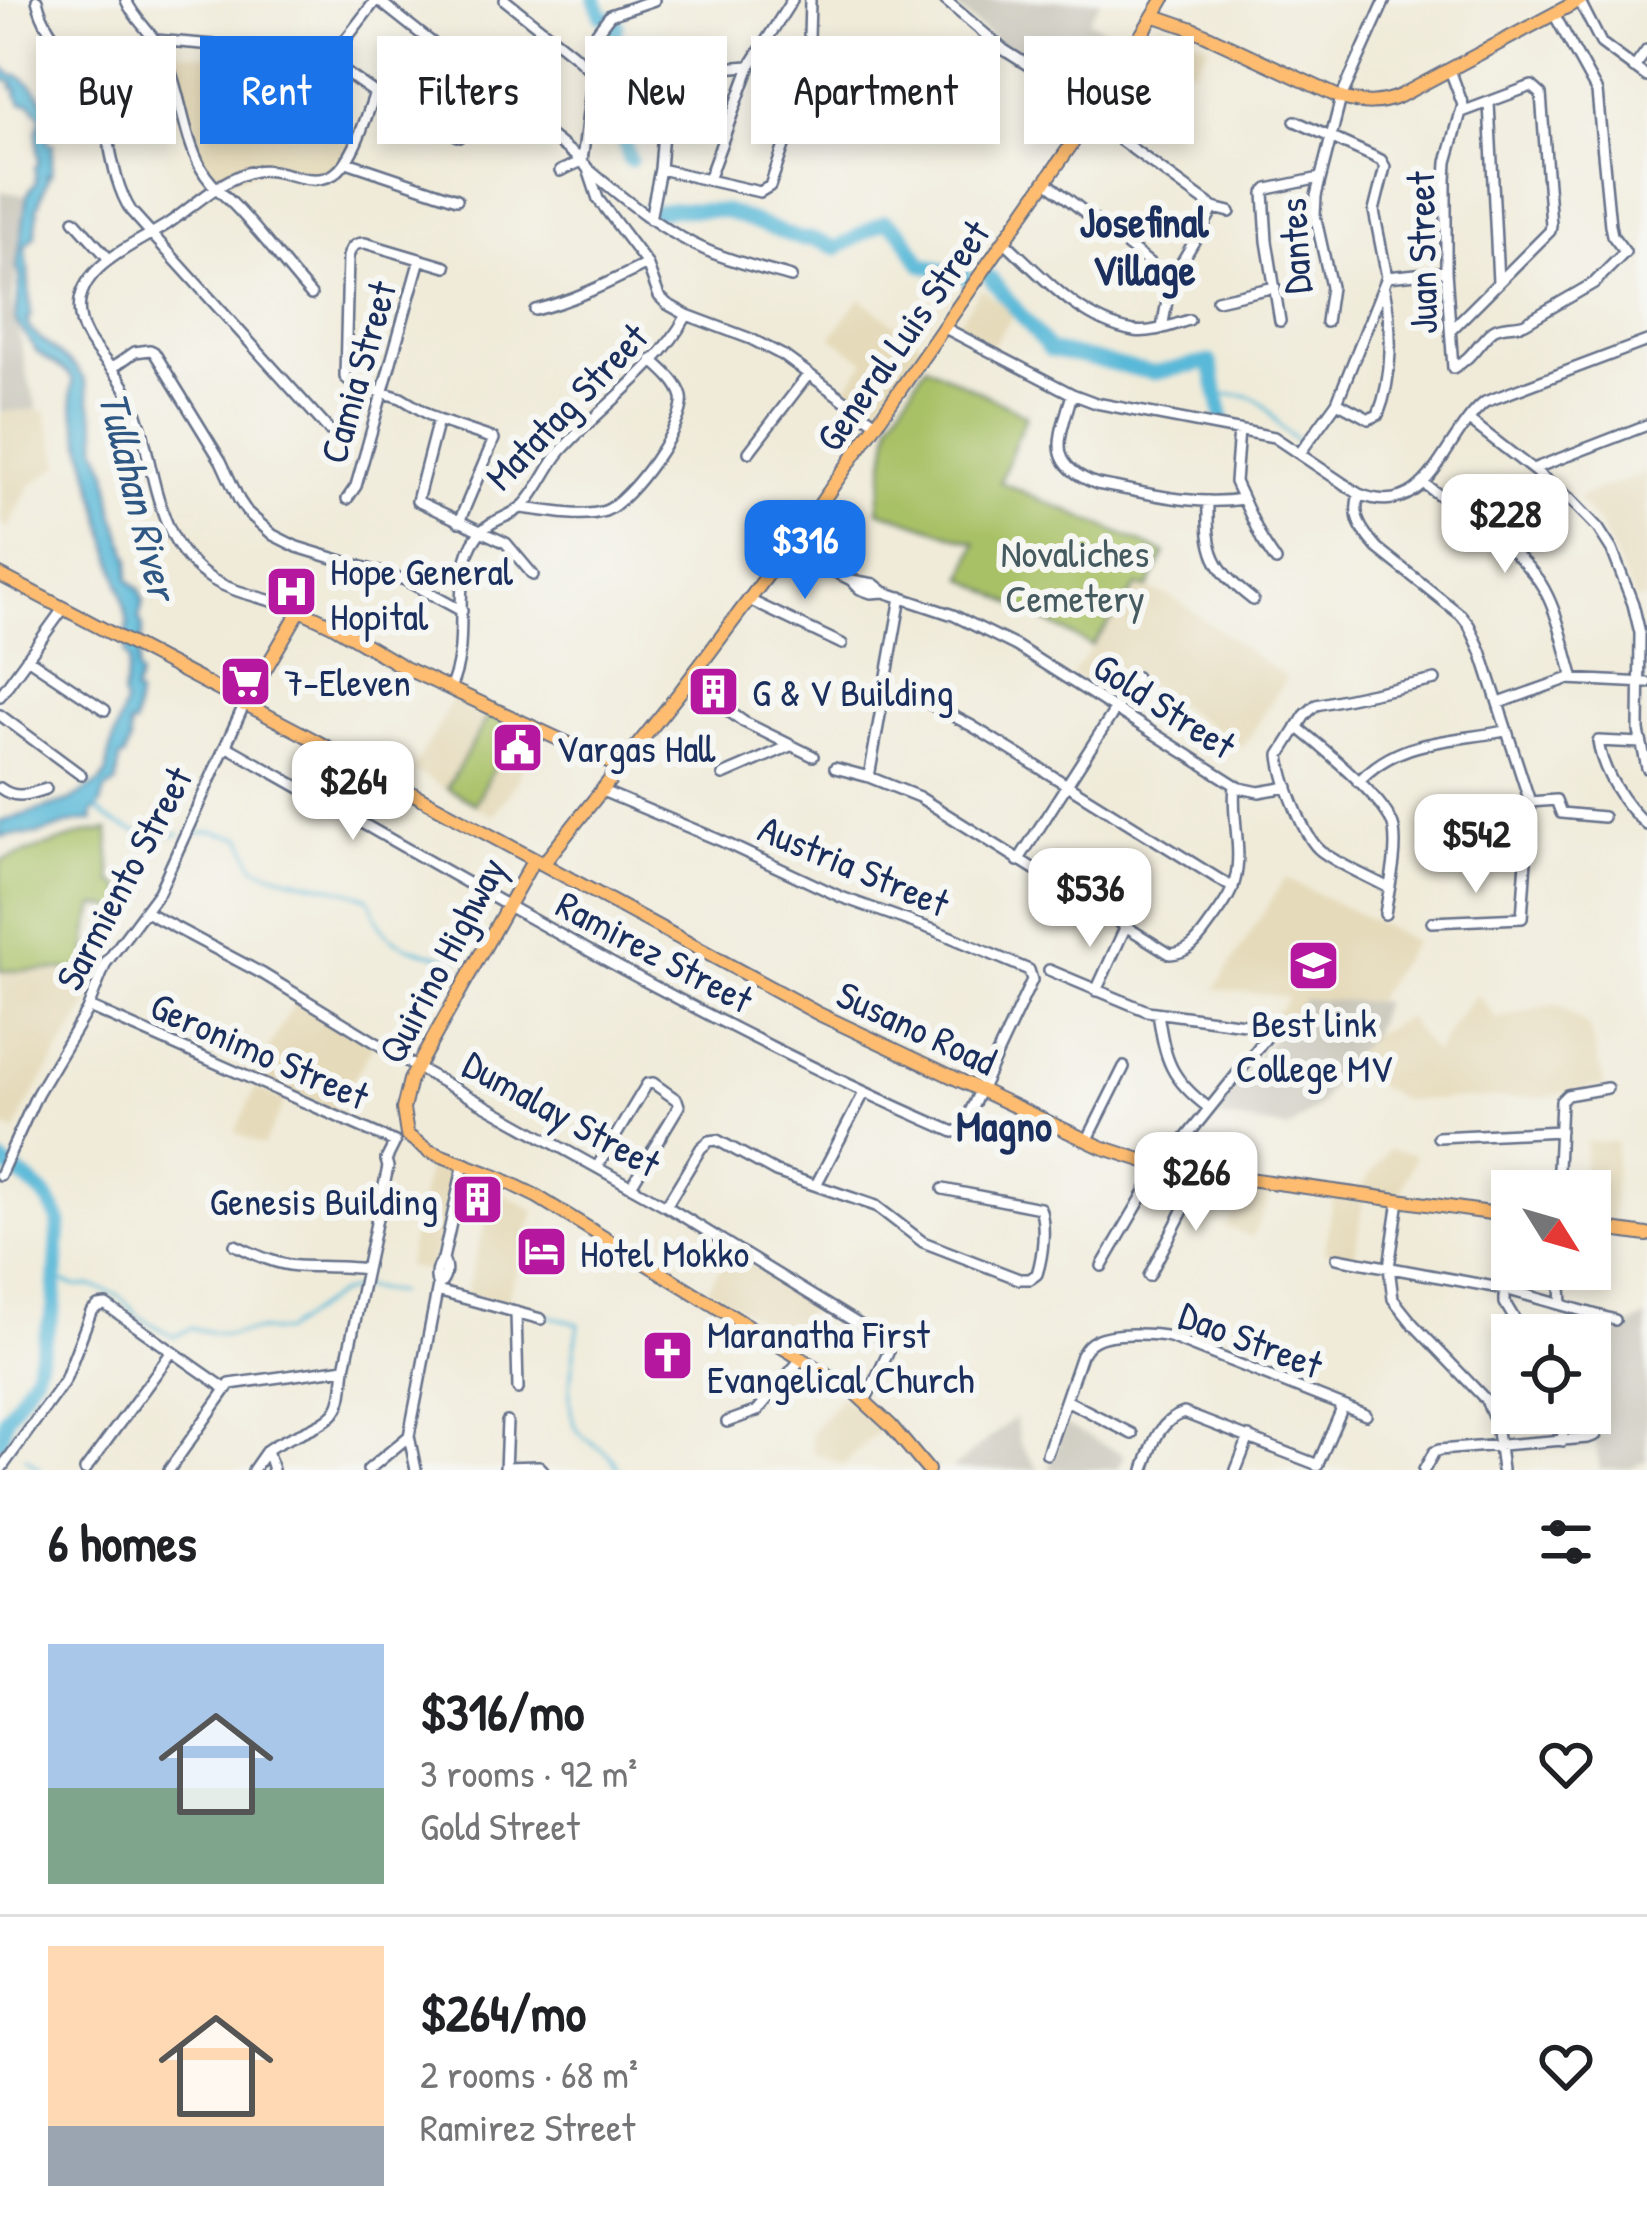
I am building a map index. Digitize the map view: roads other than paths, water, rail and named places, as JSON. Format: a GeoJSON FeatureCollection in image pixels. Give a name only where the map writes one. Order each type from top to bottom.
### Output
{"type":"FeatureCollection","features":[{"type":"Feature","properties":{"kind":"main road","name":"General Luis Street"},"geometry":{"type":"LineString","coordinates":[[1142,36],[1163,0]]}},
{"type":"Feature","properties":{"kind":"main road"},"geometry":{"type":"LineString","coordinates":[[1155,16],[1341,98],[1366,104],[1382,103],[1450,70],[1579,0]]}},
{"type":"Feature","properties":{"kind":"main road","name":"General Luis Street"},"geometry":{"type":"LineString","coordinates":[[538,863],[687,682],[788,549],[1072,144]]}},
{"type":"Feature","properties":{"kind":"main road","name":"Quirino Highway"},"geometry":{"type":"LineString","coordinates":[[0,575],[538,863],[508,905],[416,1066],[406,1090],[398,1142]]}},
{"type":"Feature","properties":{"kind":"main road"},"geometry":{"type":"LineString","coordinates":[[300,610],[380,656],[619,767]]}},
{"type":"Feature","properties":{"kind":"main road","name":"Sarmiento Street"},"geometry":{"type":"LineString","coordinates":[[244,705],[300,610]]}},
{"type":"Feature","properties":{"kind":"main road","name":"Susano Road"},"geometry":{"type":"LineString","coordinates":[[538,863],[819,1014],[1087,1141],[1163,1167],[1491,1213]]}},
{"type":"Feature","properties":{"kind":"main road"},"geometry":{"type":"LineString","coordinates":[[398,1142],[464,1163],[538,1197],[802,1358],[865,1401],[928,1470]]}},
{"type":"Feature","properties":{"kind":"main road"},"geometry":{"type":"LineString","coordinates":[[1611,1230],[1647,1234]]}},
{"type":"Feature","properties":{"kind":"street"},"geometry":{"type":"LineString","coordinates":[[37,0],[50,34],[91,86],[121,192],[131,211],[329,430]]}},
{"type":"Feature","properties":{"kind":"street"},"geometry":{"type":"LineString","coordinates":[[126,0],[152,36]]}},
{"type":"Feature","properties":{"kind":"street"},"geometry":{"type":"LineString","coordinates":[[348,36],[377,0],[650,219],[712,253],[791,277]]}},
{"type":"Feature","properties":{"kind":"street"},"geometry":{"type":"LineString","coordinates":[[505,0],[585,66]]}},
{"type":"Feature","properties":{"kind":"street"},"geometry":{"type":"LineString","coordinates":[[596,36],[607,10],[654,0]]}},
{"type":"Feature","properties":{"kind":"street"},"geometry":{"type":"LineString","coordinates":[[707,180],[750,66],[792,0]]}},
{"type":"Feature","properties":{"kind":"street"},"geometry":{"type":"LineString","coordinates":[[660,169],[766,190],[805,91],[810,0]]}},
{"type":"Feature","properties":{"kind":"street"},"geometry":{"type":"LineString","coordinates":[[945,0],[1024,63]]}},
{"type":"Feature","properties":{"kind":"street","name":"Dantes"},"geometry":{"type":"LineString","coordinates":[[1326,322],[1330,287],[1315,215],[1320,178],[1341,98],[1385,0]]}},
{"type":"Feature","properties":{"kind":"street"},"geometry":{"type":"LineString","coordinates":[[1579,0],[1601,43],[1647,77]]}},
{"type":"Feature","properties":{"kind":"street","name":"Juan Street"},"geometry":{"type":"LineString","coordinates":[[1450,70],[1462,99],[1448,162],[1446,271],[1453,368],[1493,330],[1525,323],[1594,283],[1624,252],[1610,225],[1597,92],[1554,14]]}},
{"type":"Feature","properties":{"kind":"street"},"geometry":{"type":"LineString","coordinates":[[1634,68],[1647,50]]}},
{"type":"Feature","properties":{"kind":"street"},"geometry":{"type":"LineString","coordinates":[[727,68],[750,66]]}},
{"type":"Feature","properties":{"kind":"street"},"geometry":{"type":"LineString","coordinates":[[300,610],[214,580],[186,556],[163,512],[132,400],[94,347],[80,317],[80,304],[86,288],[110,259],[248,172],[285,172],[315,180],[336,173],[347,162],[375,94],[353,79]]}},
{"type":"Feature","properties":{"kind":"street"},"geometry":{"type":"LineString","coordinates":[[176,85],[194,153],[208,181],[311,295]]}},
{"type":"Feature","properties":{"kind":"street"},"geometry":{"type":"LineString","coordinates":[[1451,330],[1550,231],[1551,219],[1541,94],[1532,86],[1462,112]]}},
{"type":"Feature","properties":{"kind":"street"},"geometry":{"type":"LineString","coordinates":[[1489,103],[1498,282]]}},
{"type":"Feature","properties":{"kind":"street"},"geometry":{"type":"LineString","coordinates":[[1295,121],[1375,155],[1384,167],[1374,211],[1389,312],[1387,387],[1378,416],[1369,419],[1337,402]]}},
{"type":"Feature","properties":{"kind":"street"},"geometry":{"type":"LineString","coordinates":[[587,144],[585,165],[598,199],[647,264],[667,304],[766,346],[877,424]]}},
{"type":"Feature","properties":{"kind":"street"},"geometry":{"type":"LineString","coordinates":[[650,219],[662,144]]}},
{"type":"Feature","properties":{"kind":"street"},"geometry":{"type":"LineString","coordinates":[[1126,144],[1214,208],[1230,212]]}},
{"type":"Feature","properties":{"kind":"street"},"geometry":{"type":"LineString","coordinates":[[347,162],[457,199]]}},
{"type":"Feature","properties":{"kind":"street"},"geometry":{"type":"LineString","coordinates":[[560,171],[585,165]]}},
{"type":"Feature","properties":{"kind":"street"},"geometry":{"type":"LineString","coordinates":[[1280,321],[1264,193],[1320,178]]}},
{"type":"Feature","properties":{"kind":"street"},"geometry":{"type":"LineString","coordinates":[[1045,182],[1171,280]]}},
{"type":"Feature","properties":{"kind":"street"},"geometry":{"type":"LineString","coordinates":[[1162,328],[1171,280],[1214,208]]}},
{"type":"Feature","properties":{"kind":"street"},"geometry":{"type":"LineString","coordinates":[[74,220],[110,259]]}},
{"type":"Feature","properties":{"kind":"street"},"geometry":{"type":"LineString","coordinates":[[1004,241],[1089,314],[1135,331],[1190,320]]}},
{"type":"Feature","properties":{"kind":"street"},"geometry":{"type":"LineString","coordinates":[[446,267],[365,243],[351,248],[345,377],[408,401],[438,420],[494,439],[459,522]]}},
{"type":"Feature","properties":{"kind":"street","name":"Camia Street"},"geometry":{"type":"LineString","coordinates":[[347,500],[356,486],[420,259]]}},
{"type":"Feature","properties":{"kind":"street"},"geometry":{"type":"LineString","coordinates":[[535,310],[562,304],[647,264]]}},
{"type":"Feature","properties":{"kind":"street"},"geometry":{"type":"LineString","coordinates":[[1386,283],[1446,271]]}},
{"type":"Feature","properties":{"kind":"street"},"geometry":{"type":"LineString","coordinates":[[1302,451],[1337,402],[1386,283]]}},
{"type":"Feature","properties":{"kind":"street"},"geometry":{"type":"LineString","coordinates":[[1216,300],[1275,287]]}},
{"type":"Feature","properties":{"kind":"street","name":"Matatag Street"},"geometry":{"type":"LineString","coordinates":[[481,532],[520,508],[562,450],[674,338],[688,315]]}},
{"type":"Feature","properties":{"kind":"street"},"geometry":{"type":"LineString","coordinates":[[944,327],[1072,394],[1113,407],[1274,437],[1302,451],[1359,494],[1389,501],[1411,494],[1424,483],[1485,402],[1647,341]]}},
{"type":"Feature","properties":{"kind":"street"},"geometry":{"type":"LineString","coordinates":[[112,368],[135,352],[154,352],[221,460],[239,500],[273,535],[297,547],[405,580],[462,611]]}},
{"type":"Feature","properties":{"kind":"street"},"geometry":{"type":"LineString","coordinates":[[520,508],[600,512],[621,501],[669,441],[682,411],[676,384],[652,360]]}},
{"type":"Feature","properties":{"kind":"street"},"geometry":{"type":"LineString","coordinates":[[749,452],[808,375]]}},
{"type":"Feature","properties":{"kind":"street"},"geometry":{"type":"LineString","coordinates":[[1072,394],[1058,446],[1071,472],[1096,484],[1208,501],[1242,499]]}},
{"type":"Feature","properties":{"kind":"street"},"geometry":{"type":"LineString","coordinates":[[438,420],[417,501],[510,546],[532,575]]}},
{"type":"Feature","properties":{"kind":"street"},"geometry":{"type":"LineString","coordinates":[[1469,420],[1569,498],[1612,550],[1640,633],[1641,743],[1647,768]]}},
{"type":"Feature","properties":{"kind":"street"},"geometry":{"type":"LineString","coordinates":[[1533,469],[1647,425]]}},
{"type":"Feature","properties":{"kind":"street"},"geometry":{"type":"LineString","coordinates":[[1239,430],[1234,471],[1242,499],[1276,560]]}},
{"type":"Feature","properties":{"kind":"street"},"geometry":{"type":"LineString","coordinates":[[1424,483],[1536,576],[1554,611],[1574,680]]}},
{"type":"Feature","properties":{"kind":"street"},"geometry":{"type":"LineString","coordinates":[[1359,494],[1355,510],[1366,536],[1469,625],[1530,802],[1522,918],[1432,922]]}},
{"type":"Feature","properties":{"kind":"street"},"geometry":{"type":"LineString","coordinates":[[1208,501],[1207,538],[1213,553],[1226,579],[1253,600]]}},
{"type":"Feature","properties":{"kind":"street"},"geometry":{"type":"LineString","coordinates":[[450,688],[461,653],[466,560],[481,532]]}},
{"type":"Feature","properties":{"kind":"street","name":"Gold Street"},"geometry":{"type":"LineString","coordinates":[[788,549],[860,589],[953,615],[1001,638],[1235,785],[1259,792],[1288,787]]}},
{"type":"Feature","properties":{"kind":"street"},"geometry":{"type":"LineString","coordinates":[[869,777],[901,597]]}},
{"type":"Feature","properties":{"kind":"street"},"geometry":{"type":"LineString","coordinates":[[749,600],[842,644]]}},
{"type":"Feature","properties":{"kind":"street"},"geometry":{"type":"LineString","coordinates":[[1633,604],[1647,605]]}},
{"type":"Feature","properties":{"kind":"street"},"geometry":{"type":"LineString","coordinates":[[0,696],[63,609]]}},
{"type":"Feature","properties":{"kind":"street"},"geometry":{"type":"LineString","coordinates":[[27,658],[105,710]]}},
{"type":"Feature","properties":{"kind":"street"},"geometry":{"type":"LineString","coordinates":[[1018,861],[1136,676]]}},
{"type":"Feature","properties":{"kind":"street"},"geometry":{"type":"LineString","coordinates":[[1389,887],[1319,850],[1288,787],[1280,755],[1311,708],[1322,702],[1435,680]]}},
{"type":"Feature","properties":{"kind":"street"},"geometry":{"type":"LineString","coordinates":[[1498,703],[1560,681],[1644,682]]}},
{"type":"Feature","properties":{"kind":"street"},"geometry":{"type":"LineString","coordinates":[[687,682],[744,722],[813,756]]}},
{"type":"Feature","properties":{"kind":"street"},"geometry":{"type":"LineString","coordinates":[[884,690],[952,714],[1233,888]]}},
{"type":"Feature","properties":{"kind":"street","name":"Sarmiento Street"},"geometry":{"type":"LineString","coordinates":[[4,1167],[106,963],[159,892],[244,705]]}},
{"type":"Feature","properties":{"kind":"street"},"geometry":{"type":"LineString","coordinates":[[0,715],[81,775]]}},
{"type":"Feature","properties":{"kind":"street"},"geometry":{"type":"LineString","coordinates":[[1297,727],[1358,782],[1393,822],[1385,914]]}},
{"type":"Feature","properties":{"kind":"street"},"geometry":{"type":"LineString","coordinates":[[1358,782],[1394,753],[1505,731]]}},
{"type":"Feature","properties":{"kind":"street"},"geometry":{"type":"LineString","coordinates":[[1641,743],[1598,741],[1624,801],[1647,825]]}},
{"type":"Feature","properties":{"kind":"street"},"geometry":{"type":"LineString","coordinates":[[723,775],[790,745]]}},
{"type":"Feature","properties":{"kind":"street","name":"Ramirez Street"},"geometry":{"type":"LineString","coordinates":[[226,746],[667,995],[864,1093],[958,1132],[981,1090]]}},
{"type":"Feature","properties":{"kind":"street"},"geometry":{"type":"LineString","coordinates":[[835,768],[919,797],[1125,928],[1163,951],[1178,954],[1202,936],[1233,888],[1238,863],[1235,785]]}},
{"type":"Feature","properties":{"kind":"street"},"geometry":{"type":"LineString","coordinates":[[0,788],[23,796],[46,789]]}},
{"type":"Feature","properties":{"kind":"street","name":"Austria Street"},"geometry":{"type":"LineString","coordinates":[[600,790],[841,897],[1029,970],[1032,980],[981,1090]]}},
{"type":"Feature","properties":{"kind":"street"},"geometry":{"type":"LineString","coordinates":[[1530,802],[1556,800],[1561,813],[1603,817]]}},
{"type":"Feature","properties":{"kind":"street","name":"Dumalay Street"},"geometry":{"type":"LineString","coordinates":[[146,912],[666,1205],[886,1341],[888,1353],[865,1401]]}},
{"type":"Feature","properties":{"kind":"street"},"geometry":{"type":"LineString","coordinates":[[1096,991],[1125,928]]}},
{"type":"Feature","properties":{"kind":"street"},"geometry":{"type":"LineString","coordinates":[[1049,970],[1158,1013],[1274,1028],[1151,1180],[1102,1266]]}},
{"type":"Feature","properties":{"kind":"street","name":"Geronimo Street"},"geometry":{"type":"LineString","coordinates":[[88,1007],[398,1142]]}},
{"type":"Feature","properties":{"kind":"street"},"geometry":{"type":"LineString","coordinates":[[1158,1013],[1163,1047],[1174,1075],[1209,1108]]}},
{"type":"Feature","properties":{"kind":"street"},"geometry":{"type":"LineString","coordinates":[[1087,1141],[1124,1067]]}},
{"type":"Feature","properties":{"kind":"street"},"geometry":{"type":"LineString","coordinates":[[597,1167],[647,1084],[653,1083],[679,1106],[632,1186]]}},
{"type":"Feature","properties":{"kind":"street"},"geometry":{"type":"LineString","coordinates":[[1558,1170],[1561,1101],[1607,1088]]}},
{"type":"Feature","properties":{"kind":"street"},"geometry":{"type":"LineString","coordinates":[[816,1185],[864,1093]]}},
{"type":"Feature","properties":{"kind":"street"},"geometry":{"type":"LineString","coordinates":[[1438,1137],[1560,1131]]}},
{"type":"Feature","properties":{"kind":"street"},"geometry":{"type":"LineString","coordinates":[[666,1205],[696,1154],[713,1140],[776,1172],[876,1206],[923,1242],[944,1251],[1019,1279],[1037,1274],[1040,1208],[943,1189]]}},
{"type":"Feature","properties":{"kind":"street"},"geometry":{"type":"LineString","coordinates":[[253,1470],[267,1450],[334,1413],[340,1401],[386,1160],[398,1142]]}},
{"type":"Feature","properties":{"kind":"street"},"geometry":{"type":"LineString","coordinates":[[416,1470],[409,1436],[438,1264],[464,1163]]}},
{"type":"Feature","properties":{"kind":"street"},"geometry":{"type":"LineString","coordinates":[[1150,1276],[1203,1172]]}},
{"type":"Feature","properties":{"kind":"street"},"geometry":{"type":"LineString","coordinates":[[1399,1200],[1389,1268],[1393,1299],[1486,1400],[1496,1423],[1502,1470]]}},
{"type":"Feature","properties":{"kind":"street"},"geometry":{"type":"LineString","coordinates":[[235,1245],[294,1266],[365,1269]]}},
{"type":"Feature","properties":{"kind":"street"},"geometry":{"type":"LineString","coordinates":[[1336,1258],[1491,1286]]}},
{"type":"Feature","properties":{"kind":"street"},"geometry":{"type":"LineString","coordinates":[[437,1289],[542,1319]]}},
{"type":"Feature","properties":{"kind":"street"},"geometry":{"type":"LineString","coordinates":[[1512,1290],[1615,1319]]}},
{"type":"Feature","properties":{"kind":"street"},"geometry":{"type":"LineString","coordinates":[[1561,1290],[1562,1304]]}},
{"type":"Feature","properties":{"kind":"street"},"geometry":{"type":"LineString","coordinates":[[0,1470],[65,1380],[98,1306],[106,1305],[226,1389]]}},
{"type":"Feature","properties":{"kind":"street"},"geometry":{"type":"LineString","coordinates":[[516,1312],[518,1389]]}},
{"type":"Feature","properties":{"kind":"street","name":"Dao Street"},"geometry":{"type":"LineString","coordinates":[[1047,1454],[1082,1355],[1089,1344],[1105,1337],[1170,1337],[1366,1415]]}},
{"type":"Feature","properties":{"kind":"street"},"geometry":{"type":"LineString","coordinates":[[85,1470],[172,1353]]}},
{"type":"Feature","properties":{"kind":"street"},"geometry":{"type":"LineString","coordinates":[[727,1422],[758,1412],[802,1358]]}},
{"type":"Feature","properties":{"kind":"street"},"geometry":{"type":"LineString","coordinates":[[170,1470],[235,1382],[345,1368]]}},
{"type":"Feature","properties":{"kind":"street"},"geometry":{"type":"LineString","coordinates":[[1066,1400],[1132,1434]]}},
{"type":"Feature","properties":{"kind":"street"},"geometry":{"type":"LineString","coordinates":[[1144,1470],[1159,1432],[1174,1416],[1184,1413],[1317,1468],[1341,1411],[1339,1405]]}},
{"type":"Feature","properties":{"kind":"street"},"geometry":{"type":"LineString","coordinates":[[507,1422],[505,1468],[539,1466],[543,1470]]}},
{"type":"Feature","properties":{"kind":"street"},"geometry":{"type":"LineString","coordinates":[[1563,1434],[1563,1441]]}},
{"type":"Feature","properties":{"kind":"street"},"geometry":{"type":"LineString","coordinates":[[1424,1470],[1434,1452],[1596,1435]]}},
{"type":"Feature","properties":{"kind":"street"},"geometry":{"type":"LineString","coordinates":[[368,1470],[409,1436]]}},
{"type":"Feature","properties":{"kind":"street"},"geometry":{"type":"LineString","coordinates":[[1236,1470],[1249,1437]]}},
{"type":"Feature","properties":{"kind":"street"},"geometry":{"type":"LineString","coordinates":[[267,1450],[273,1470]]}},
{"type":"Feature","properties":{"kind":"water"},"geometry":{"type":"Polygon","coordinates":[[[0,66],[36,90],[36,110],[30,103],[22,103],[18,89],[12,88],[14,82],[3,80],[0,66]]]}},
{"type":"Feature","properties":{"kind":"water"},"geometry":{"type":"Polygon","coordinates":[[[38,144],[53,144],[51,175],[46,175],[36,211],[35,236],[25,246],[31,316],[27,320],[30,330],[85,381],[97,447],[108,471],[114,513],[130,559],[128,579],[140,590],[143,602],[139,618],[143,628],[130,742],[120,758],[116,784],[105,790],[93,821],[0,837],[0,822],[69,801],[102,781],[125,704],[129,662],[125,655],[128,623],[74,412],[73,380],[38,353],[16,322],[17,268],[27,195],[36,182],[38,144]]]}},
{"type":"Feature","properties":{"kind":"waterway"},"geometry":{"type":"LineString","coordinates":[[595,0],[602,16]]}},
{"type":"Feature","properties":{"kind":"waterway"},"geometry":{"type":"LineString","coordinates":[[611,18],[617,24],[609,91],[630,160]]}},
{"type":"Feature","properties":{"kind":"waterway"},"geometry":{"type":"LineString","coordinates":[[646,213],[725,211],[837,248],[885,221],[902,233],[921,264],[965,277]]}},
{"type":"Feature","properties":{"kind":"waterway"},"geometry":{"type":"LineString","coordinates":[[990,278],[1050,350],[1153,373],[1210,362],[1223,419]]}},
{"type":"Feature","properties":{"kind":"waterway"},"geometry":{"type":"LineString","coordinates":[[1217,396],[1249,396],[1259,401],[1301,443]]}},
{"type":"Feature","properties":{"kind":"waterway"},"geometry":{"type":"LineString","coordinates":[[96,808],[134,831],[180,834]]}},
{"type":"Feature","properties":{"kind":"waterway"},"geometry":{"type":"LineString","coordinates":[[189,833],[211,831],[243,838],[254,866],[368,898],[380,925],[395,940],[459,960]]}},
{"type":"Feature","properties":{"kind":"waterway","name":"Tullahan River"},"geometry":{"type":"LineString","coordinates":[[0,1162],[42,1193],[59,1221],[54,1307],[35,1373],[7,1417],[0,1441]]}},
{"type":"Feature","properties":{"kind":"waterway"},"geometry":{"type":"LineString","coordinates":[[55,1278],[119,1296],[140,1317],[174,1337],[191,1328],[225,1335],[283,1332],[336,1295],[358,1287],[397,1293]]}},
{"type":"Feature","properties":{"kind":"waterway"},"geometry":{"type":"LineString","coordinates":[[509,1305],[579,1324],[570,1384],[572,1415],[576,1428],[608,1454],[619,1470]]}},
{"type":"Feature","properties":{"kind":"waterway"},"geometry":{"type":"LineString","coordinates":[[0,1443],[11,1447]]}},
{"type":"Feature","properties":{"kind":"waterway"},"geometry":{"type":"LineString","coordinates":[[25,1457],[41,1470]]}},
{"type":"Feature","properties":{"kind":"place","name":"Hope General Hopital"},"geometry":{"type":"Point","coordinates":[291,592]}},
{"type":"Feature","properties":{"kind":"place","name":"7-Eleven"},"geometry":{"type":"Point","coordinates":[245,681]}},
{"type":"Feature","properties":{"kind":"place","name":"G & V Building"},"geometry":{"type":"Point","coordinates":[713,691]}},
{"type":"Feature","properties":{"kind":"place","name":"Vargas Hall"},"geometry":{"type":"Point","coordinates":[517,747]}},
{"type":"Feature","properties":{"kind":"place","name":"Best link College MV"},"geometry":{"type":"Point","coordinates":[1314,965]}},
{"type":"Feature","properties":{"kind":"place","name":"Genesis Building"},"geometry":{"type":"Point","coordinates":[477,1200]}},
{"type":"Feature","properties":{"kind":"place","name":"Hotel Mokko"},"geometry":{"type":"Point","coordinates":[541,1252]}},
{"type":"Feature","properties":{"kind":"place","name":"Maranatha First Evangelical Church"},"geometry":{"type":"Point","coordinates":[668,1355]}},
{"type":"Feature","properties":{"kind":"district","name":"Josefinal Village"},"geometry":{"type":"Point","coordinates":[1144,245]}},
{"type":"Feature","properties":{"kind":"district","name":"Magno"},"geometry":{"type":"Point","coordinates":[1004,1125]}},
{"type":"Feature","properties":{"kind":"park label","name":"Novaliches Cemetery"},"geometry":{"type":"Point","coordinates":[1075,574]}}]}
